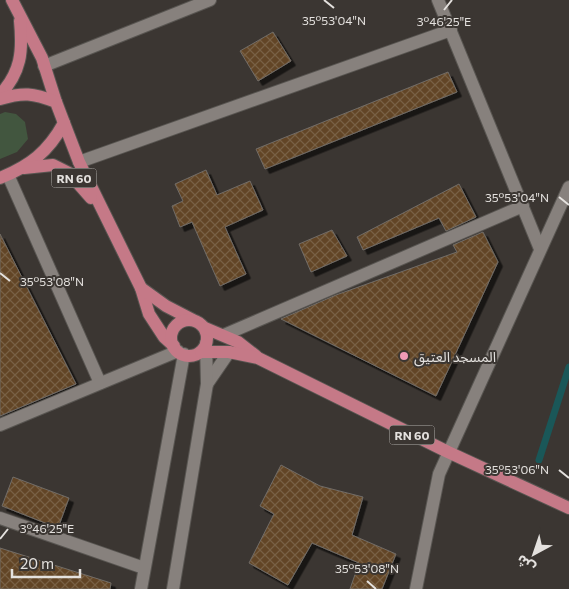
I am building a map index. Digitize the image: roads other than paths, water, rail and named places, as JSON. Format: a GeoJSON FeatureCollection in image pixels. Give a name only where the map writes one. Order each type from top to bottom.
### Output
{"type":"FeatureCollection","features":[{"type":"Feature","properties":{"kind":"main road"},"geometry":{"type":"LineString","coordinates":[[4,176],[24,168],[41,156],[54,141],[64,123],[44,66],[12,0]]}},
{"type":"Feature","properties":{"kind":"main road"},"geometry":{"type":"LineString","coordinates":[[0,97],[12,82],[23,50],[20,16]]}},
{"type":"Feature","properties":{"kind":"main road"},"geometry":{"type":"LineString","coordinates":[[0,97],[15,94],[35,94],[56,102]]}},
{"type":"Feature","properties":{"kind":"main road","name":"RN 60"},"geometry":{"type":"LineString","coordinates":[[64,123],[79,162],[141,288],[149,314],[164,337],[179,351]]}},
{"type":"Feature","properties":{"kind":"main road","name":"RN 60"},"geometry":{"type":"LineString","coordinates":[[24,168],[53,165],[69,173],[108,220]]}},
{"type":"Feature","properties":{"kind":"main road","name":"RN 60"},"geometry":{"type":"LineString","coordinates":[[141,288],[166,306],[193,320]]}},
{"type":"Feature","properties":{"kind":"main road"},"geometry":{"type":"LineString","coordinates":[[193,320],[205,328],[204,349],[190,355],[179,351],[172,338],[174,329],[184,321],[193,320]]}},
{"type":"Feature","properties":{"kind":"main road","name":"RN 60"},"geometry":{"type":"LineString","coordinates":[[205,328],[224,335],[258,358],[448,452],[569,508]]}},
{"type":"Feature","properties":{"kind":"main road","name":"RN 60"},"geometry":{"type":"LineString","coordinates":[[204,349],[258,358]]}},
{"type":"Feature","properties":{"kind":"street"},"geometry":{"type":"LineString","coordinates":[[44,66],[210,0]]}},
{"type":"Feature","properties":{"kind":"street"},"geometry":{"type":"LineString","coordinates":[[438,0],[540,249]]}},
{"type":"Feature","properties":{"kind":"street"},"geometry":{"type":"LineString","coordinates":[[79,162],[451,30]]}},
{"type":"Feature","properties":{"kind":"street"},"geometry":{"type":"LineString","coordinates":[[4,176],[100,383]]}},
{"type":"Feature","properties":{"kind":"street"},"geometry":{"type":"LineString","coordinates":[[416,589],[438,474],[569,187]]}},
{"type":"Feature","properties":{"kind":"street"},"geometry":{"type":"LineString","coordinates":[[224,335],[523,206]]}},
{"type":"Feature","properties":{"kind":"street"},"geometry":{"type":"LineString","coordinates":[[173,589],[207,384],[204,349]]}},
{"type":"Feature","properties":{"kind":"street"},"geometry":{"type":"LineString","coordinates":[[0,425],[179,351]]}},
{"type":"Feature","properties":{"kind":"street"},"geometry":{"type":"LineString","coordinates":[[141,589],[179,351]]}},
{"type":"Feature","properties":{"kind":"street"},"geometry":{"type":"LineString","coordinates":[[207,384],[229,352]]}},
{"type":"Feature","properties":{"kind":"street"},"geometry":{"type":"LineString","coordinates":[[0,518],[144,568]]}},
{"type":"Feature","properties":{"kind":"waterway"},"geometry":{"type":"LineString","coordinates":[[539,460],[569,367]]}},
{"type":"Feature","properties":{"kind":"place","name":"المسجد العتيق"},"geometry":{"type":"Point","coordinates":[404,356]}}]}
